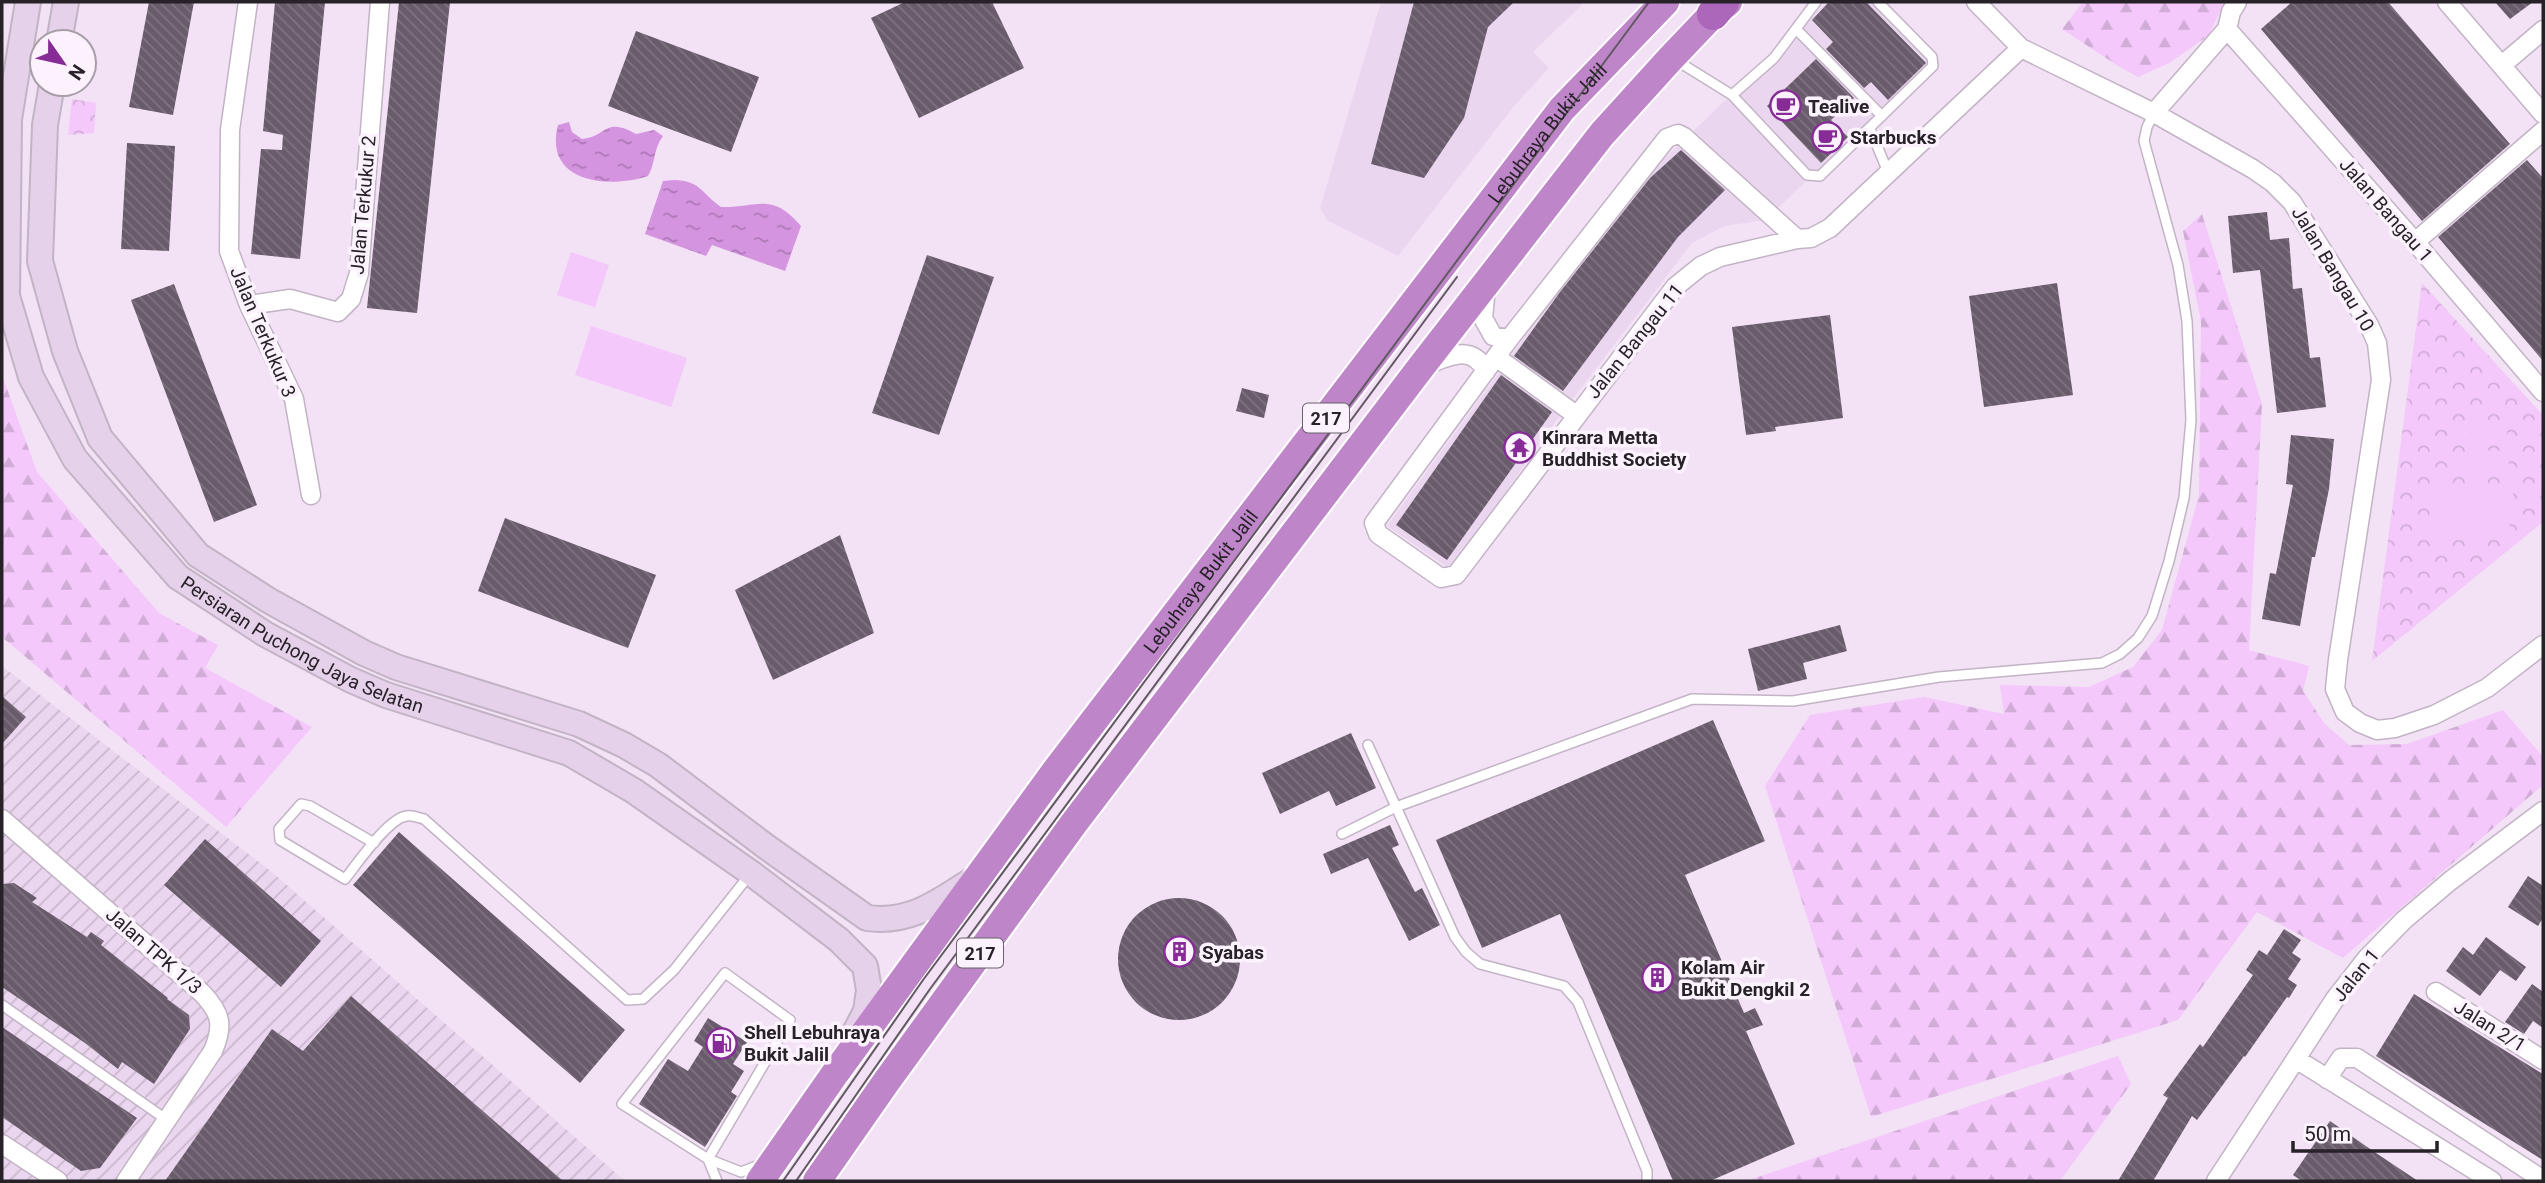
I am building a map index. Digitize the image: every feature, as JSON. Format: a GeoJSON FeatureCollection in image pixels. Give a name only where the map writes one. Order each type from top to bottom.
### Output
{"type":"FeatureCollection","features":[{"type":"Feature","properties":{"kind":"highway","name":"Lebuhraya Bukit Jalil"},"geometry":{"type":"LineString","coordinates":[[760,1181],[978,876],[1562,109],[1665,2]]}},
{"type":"Feature","properties":{"kind":"highway","name":"217"},"geometry":{"type":"LineString","coordinates":[[817,1181],[1074,823],[1420,367],[1602,134],[1721,6]]}},
{"type":"Feature","properties":{"kind":"main road","name":"Persiaran Puchong Jaya Selatan"},"geometry":{"type":"LineString","coordinates":[[28,2],[9,119],[7,296],[31,377],[75,459],[178,577],[265,634],[351,680],[386,695],[569,753],[634,791],[751,873],[839,940],[865,966],[869,990],[866,1011],[834,1075]]}},
{"type":"Feature","properties":{"kind":"main road"},"geometry":{"type":"LineString","coordinates":[[61,28],[66,2]]}},
{"type":"Feature","properties":{"kind":"main road","name":"Persiaran Puchong Jaya Selatan"},"geometry":{"type":"LineString","coordinates":[[50,98],[45,125],[40,261],[65,351],[100,438],[198,555],[268,600],[364,653],[396,667],[579,724],[624,745],[658,765],[867,918],[887,921],[913,915],[978,876]]}},
{"type":"Feature","properties":{"kind":"main road"},"geometry":{"type":"LineString","coordinates":[[751,873],[768,848]]}},
{"type":"Feature","properties":{"kind":"street","name":"Jalan Terkukur 3"},"geometry":{"type":"LineString","coordinates":[[248,2],[230,130],[229,251],[249,305],[294,399],[310,495]]}},
{"type":"Feature","properties":{"kind":"street","name":"Jalan Terkukur 2"},"geometry":{"type":"LineString","coordinates":[[249,305],[290,299],[338,312],[351,299],[359,273],[380,2]]}},
{"type":"Feature","properties":{"kind":"street","name":"Jalan Bangau 10"},"geometry":{"type":"LineString","coordinates":[[1976,2],[2021,48],[2154,113],[2273,183],[2292,202],[2369,325],[2377,343],[2381,380],[2335,689],[2345,712],[2360,723],[2377,730],[2395,728],[2434,715],[2476,693],[2543,645]]}},
{"type":"Feature","properties":{"kind":"street"},"geometry":{"type":"LineString","coordinates":[[2154,113],[2227,29],[2231,12],[2237,2]]}},
{"type":"Feature","properties":{"kind":"street"},"geometry":{"type":"LineString","coordinates":[[2447,2],[2543,114]]}},
{"type":"Feature","properties":{"kind":"street","name":"Jalan Bangau 1"},"geometry":{"type":"LineString","coordinates":[[2227,29],[2543,392]]}},
{"type":"Feature","properties":{"kind":"street"},"geometry":{"type":"LineString","coordinates":[[2502,65],[2543,30]]}},
{"type":"Feature","properties":{"kind":"street"},"geometry":{"type":"LineString","coordinates":[[1797,239],[1811,238],[1830,228],[2021,48]]}},
{"type":"Feature","properties":{"kind":"street"},"geometry":{"type":"LineString","coordinates":[[2415,242],[2543,131]]}},
{"type":"Feature","properties":{"kind":"street","name":"Jalan Bangau 11"},"geometry":{"type":"LineString","coordinates":[[1678,134],[1797,239],[1720,257],[1701,266],[1675,287],[1456,575],[1441,578],[1378,534],[1374,523],[1508,339],[1667,138],[1678,134]]}},
{"type":"Feature","properties":{"kind":"street"},"geometry":{"type":"LineString","coordinates":[[1487,282],[1483,318],[1493,336],[1508,339]]}},
{"type":"Feature","properties":{"kind":"street"},"geometry":{"type":"LineString","coordinates":[[1420,367],[1458,353],[1469,355],[1491,364],[1576,415]]}},
{"type":"Feature","properties":{"kind":"street","name":"Jalan 1"},"geometry":{"type":"LineString","coordinates":[[2216,1181],[2335,999],[2367,958],[2404,920],[2543,811]]}},
{"type":"Feature","properties":{"kind":"street","name":"Jalan TPK 1/3"},"geometry":{"type":"LineString","coordinates":[[3,823],[213,1005],[220,1020],[219,1036],[213,1051],[126,1181]]}},
{"type":"Feature","properties":{"kind":"street","name":"Jalan 2/1"},"geometry":{"type":"LineString","coordinates":[[2436,992],[2543,1060]]}},
{"type":"Feature","properties":{"kind":"street"},"geometry":{"type":"LineString","coordinates":[[2327,1079],[2341,1058],[2357,1058],[2543,1180]]}},
{"type":"Feature","properties":{"kind":"street"},"geometry":{"type":"LineString","coordinates":[[2296,1059],[2492,1181]]}},
{"type":"Feature","properties":{"kind":"street"},"geometry":{"type":"LineString","coordinates":[[2,1143],[58,1181]]}},
{"type":"Feature","properties":{"kind":"lane"},"geometry":{"type":"LineString","coordinates":[[1732,95],[1774,58],[1815,2]]}},
{"type":"Feature","properties":{"kind":"lane"},"geometry":{"type":"LineString","coordinates":[[1671,58],[1732,95],[1807,175],[1820,176],[1933,66],[1932,57],[1878,2]]}},
{"type":"Feature","properties":{"kind":"lane"},"geometry":{"type":"LineString","coordinates":[[1796,29],[1882,116]]}},
{"type":"Feature","properties":{"kind":"lane"},"geometry":{"type":"LineString","coordinates":[[1342,834],[1396,807],[1692,699],[1793,701],[1939,677],[2102,663],[2120,654],[2138,638],[2152,616],[2169,561],[2184,498],[2191,420],[2187,321],[2178,265],[2144,141],[2154,113]]}},
{"type":"Feature","properties":{"kind":"lane"},"geometry":{"type":"LineString","coordinates":[[1870,129],[1888,172]]}},
{"type":"Feature","properties":{"kind":"lane"},"geometry":{"type":"LineString","coordinates":[[1368,745],[1455,937],[1466,952],[1480,964],[1564,986],[1578,1002],[1647,1171],[1647,1181]]}},
{"type":"Feature","properties":{"kind":"lane"},"geometry":{"type":"LineString","coordinates":[[374,843],[310,806],[301,804],[279,828],[280,841],[345,879],[374,843],[399,818],[409,815],[424,819],[627,1000],[643,999],[674,970],[751,873]]}},
{"type":"Feature","properties":{"kind":"lane"},"geometry":{"type":"LineString","coordinates":[[708,1159],[790,1020],[725,973],[622,1104],[708,1159],[741,1172],[778,1156]]}},
{"type":"Feature","properties":{"kind":"lane"},"geometry":{"type":"LineString","coordinates":[[2,1005],[167,1120]]}},
{"type":"Feature","properties":{"kind":"lane"},"geometry":{"type":"LineString","coordinates":[[708,1159],[717,1181]]}},
{"type":"Feature","properties":{"kind":"shaded area"},"geometry":{"type":"Polygon","coordinates":[[[1381,2],[1585,2],[1533,52],[1549,68],[1514,106],[1398,256],[1327,220],[1320,208],[1381,2]]]}},
{"type":"Feature","properties":{"kind":"shaded area"},"geometry":{"type":"Polygon","coordinates":[[[1827,2],[1872,2],[1929,60],[1929,67],[1765,220],[1724,226],[1692,243],[1559,417],[1450,569],[1387,526],[1633,189],[1827,2]]]}},
{"type":"Feature","properties":{"kind":"shaded area"},"geometry":{"type":"Polygon","coordinates":[[[2,666],[272,872],[625,1181],[2,1181],[2,666]]]}},
{"type":"Feature","properties":{"kind":"green space"},"geometry":{"type":"Polygon","coordinates":[[[2083,2],[2225,2],[2208,36],[2169,63],[2138,77],[2062,29],[2083,2]]]}},
{"type":"Feature","properties":{"kind":"green space"},"geometry":{"type":"Polygon","coordinates":[[[72,99],[96,103],[94,133],[68,135],[72,99]]]}},
{"type":"Feature","properties":{"kind":"green space"},"geometry":{"type":"Polygon","coordinates":[[[2202,214],[2262,404],[2249,650],[2309,666],[2303,691],[2324,723],[2349,745],[2407,744],[2503,710],[2543,757],[2543,785],[2343,958],[2257,912],[2178,1020],[1871,1117],[1765,786],[1810,715],[1924,697],[2004,714],[2000,685],[2089,687],[2133,667],[2162,630],[2199,495],[2201,322],[2183,231],[2202,214]]]}},
{"type":"Feature","properties":{"kind":"green space"},"geometry":{"type":"Polygon","coordinates":[[[571,252],[609,265],[595,307],[557,295],[571,252]]]}},
{"type":"Feature","properties":{"kind":"green space"},"geometry":{"type":"Polygon","coordinates":[[[2422,283],[2543,415],[2543,522],[2372,661],[2422,283]]]}},
{"type":"Feature","properties":{"kind":"green space"},"geometry":{"type":"Polygon","coordinates":[[[591,326],[687,358],[671,407],[575,375],[591,326]]]}},
{"type":"Feature","properties":{"kind":"green space"},"geometry":{"type":"Polygon","coordinates":[[[2,375],[37,472],[159,613],[218,645],[205,668],[312,727],[226,827],[2,637],[2,375]]]}},
{"type":"Feature","properties":{"kind":"green space"},"geometry":{"type":"Polygon","coordinates":[[[2472,420],[2509,420],[2506,440],[2470,441],[2472,420]]]}},
{"type":"Feature","properties":{"kind":"green space"},"geometry":{"type":"Polygon","coordinates":[[[2468,450],[2510,451],[2507,477],[2466,476],[2468,450]]]}},
{"type":"Feature","properties":{"kind":"green space"},"geometry":{"type":"Polygon","coordinates":[[[2433,487],[2514,488],[2508,537],[2428,541],[2433,487]]]}},
{"type":"Feature","properties":{"kind":"green space"},"geometry":{"type":"Polygon","coordinates":[[[2118,1056],[2131,1084],[2060,1181],[1746,1181],[2118,1056]]]}},
{"type":"Feature","properties":{"kind":"water"},"geometry":{"type":"Polygon","coordinates":[[[569,122],[572,132],[582,139],[611,127],[626,129],[636,134],[654,130],[663,136],[648,176],[615,182],[598,181],[570,170],[560,159],[556,144],[558,125],[569,122]]]}},
{"type":"Feature","properties":{"kind":"water"},"geometry":{"type":"Polygon","coordinates":[[[663,181],[690,182],[721,207],[764,204],[781,208],[790,215],[801,226],[785,271],[712,245],[706,256],[645,234],[663,181]]]}},
{"type":"Feature","properties":{"kind":"building"},"geometry":{"type":"Polygon","coordinates":[[[149,2],[194,2],[173,115],[129,107],[149,2]]]}},
{"type":"Feature","properties":{"kind":"building"},"geometry":{"type":"Polygon","coordinates":[[[275,2],[325,2],[300,259],[251,254],[261,149],[282,150],[283,135],[263,131],[275,2]]]}},
{"type":"Feature","properties":{"kind":"building"},"geometry":{"type":"Polygon","coordinates":[[[399,2],[450,2],[417,313],[367,308],[399,2]]]}},
{"type":"Feature","properties":{"kind":"building"},"geometry":{"type":"Polygon","coordinates":[[[905,2],[992,2],[1024,68],[919,118],[871,18],[905,2]]]}},
{"type":"Feature","properties":{"kind":"building"},"geometry":{"type":"Polygon","coordinates":[[[1414,2],[1514,2],[1488,27],[1464,118],[1424,178],[1371,164],[1414,2]]]}},
{"type":"Feature","properties":{"kind":"building"},"geometry":{"type":"Polygon","coordinates":[[[1829,2],[1866,2],[1926,63],[1888,100],[1871,82],[1864,88],[1826,49],[1833,42],[1812,20],[1829,2]]]}},
{"type":"Feature","properties":{"kind":"building"},"geometry":{"type":"Polygon","coordinates":[[[2292,2],[2388,2],[2510,144],[2422,221],[2261,29],[2292,2]]]}},
{"type":"Feature","properties":{"kind":"building"},"geometry":{"type":"Polygon","coordinates":[[[2495,2],[2533,2],[2510,19],[2495,2]]]}},
{"type":"Feature","properties":{"kind":"building"},"geometry":{"type":"Polygon","coordinates":[[[636,31],[759,77],[731,152],[608,106],[636,31]]]}},
{"type":"Feature","properties":{"kind":"building"},"geometry":{"type":"Polygon","coordinates":[[[1816,59],[1854,98],[1831,120],[1848,137],[1821,163],[1767,106],[1816,59]]]}},
{"type":"Feature","properties":{"kind":"building"},"geometry":{"type":"Polygon","coordinates":[[[127,143],[175,146],[169,251],[121,249],[127,143]]]}},
{"type":"Feature","properties":{"kind":"building"},"geometry":{"type":"Polygon","coordinates":[[[1681,150],[1725,190],[1678,237],[1563,391],[1514,356],[1560,292],[1650,178],[1681,150]]]}},
{"type":"Feature","properties":{"kind":"building"},"geometry":{"type":"Polygon","coordinates":[[[2527,160],[2543,178],[2543,361],[2438,237],[2527,160]]]}},
{"type":"Feature","properties":{"kind":"building"},"geometry":{"type":"Polygon","coordinates":[[[2267,212],[2270,240],[2289,238],[2293,289],[2302,288],[2310,358],[2320,357],[2326,407],[2277,413],[2260,270],[2233,273],[2228,216],[2267,212]]]}},
{"type":"Feature","properties":{"kind":"building"},"geometry":{"type":"Polygon","coordinates":[[[927,255],[994,277],[939,435],[872,413],[927,255]]]}},
{"type":"Feature","properties":{"kind":"building"},"geometry":{"type":"Polygon","coordinates":[[[2057,283],[2073,395],[1984,407],[1969,296],[2057,283]]]}},
{"type":"Feature","properties":{"kind":"building"},"geometry":{"type":"Polygon","coordinates":[[[174,284],[257,505],[214,522],[131,300],[174,284]]]}},
{"type":"Feature","properties":{"kind":"building"},"geometry":{"type":"Polygon","coordinates":[[[1830,315],[1843,418],[1775,427],[1776,431],[1746,435],[1732,327],[1830,315]]]}},
{"type":"Feature","properties":{"kind":"building"},"geometry":{"type":"Polygon","coordinates":[[[1501,375],[1552,412],[1447,560],[1396,525],[1501,375]]]}},
{"type":"Feature","properties":{"kind":"building"},"geometry":{"type":"Polygon","coordinates":[[[1242,388],[1269,395],[1264,418],[1236,411],[1242,388]]]}},
{"type":"Feature","properties":{"kind":"building"},"geometry":{"type":"Polygon","coordinates":[[[2291,435],[2334,439],[2329,489],[2315,557],[2312,557],[2300,626],[2262,619],[2270,573],[2276,574],[2293,485],[2286,484],[2291,435]]]}},
{"type":"Feature","properties":{"kind":"building"},"geometry":{"type":"Polygon","coordinates":[[[505,518],[656,575],[628,648],[478,591],[505,518]]]}},
{"type":"Feature","properties":{"kind":"building"},"geometry":{"type":"Polygon","coordinates":[[[840,535],[874,633],[773,680],[735,590],[840,535]]]}},
{"type":"Feature","properties":{"kind":"building"},"geometry":{"type":"Polygon","coordinates":[[[1840,625],[1847,651],[1803,663],[1807,679],[1758,691],[1748,649],[1840,625]]]}},
{"type":"Feature","properties":{"kind":"building"},"geometry":{"type":"Polygon","coordinates":[[[2,696],[26,717],[2,744],[2,696]]]}},
{"type":"Feature","properties":{"kind":"building","name":"Kolam Air Bukit Dengkil 2"},"geometry":{"type":"Polygon","coordinates":[[[1713,720],[1765,841],[1685,875],[1744,1013],[1755,1008],[1763,1025],[1746,1031],[1795,1144],[1710,1181],[1673,1181],[1560,914],[1482,948],[1436,840],[1713,720]]]}},
{"type":"Feature","properties":{"kind":"building"},"geometry":{"type":"Polygon","coordinates":[[[1351,733],[1376,788],[1336,806],[1329,791],[1280,814],[1262,773],[1351,733]]]}},
{"type":"Feature","properties":{"kind":"building"},"geometry":{"type":"Polygon","coordinates":[[[1390,825],[1399,845],[1392,848],[1415,892],[1422,888],[1440,925],[1409,941],[1368,858],[1331,874],[1323,854],[1390,825]]]}},
{"type":"Feature","properties":{"kind":"building"},"geometry":{"type":"Polygon","coordinates":[[[399,832],[625,1030],[580,1083],[353,885],[399,832]]]}},
{"type":"Feature","properties":{"kind":"building"},"geometry":{"type":"Polygon","coordinates":[[[205,839],[321,941],[281,987],[164,885],[205,839]]]}},
{"type":"Feature","properties":{"kind":"building"},"geometry":{"type":"Polygon","coordinates":[[[2528,876],[2543,886],[2543,918],[2538,926],[2508,907],[2528,876]]]}},
{"type":"Feature","properties":{"kind":"building"},"geometry":{"type":"Polygon","coordinates":[[[14,883],[37,898],[32,902],[87,937],[91,932],[104,941],[101,945],[189,1015],[190,1029],[154,1084],[122,1062],[118,1069],[85,1043],[2,987],[2,884],[14,883]]]}},
{"type":"Feature","properties":{"kind":"building","name":"Syabas"},"geometry":{"type":"Polygon","coordinates":[[[1179,898],[1202,903],[1222,916],[1235,936],[1240,959],[1235,982],[1222,1002],[1202,1015],[1179,1020],[1156,1015],[1136,1002],[1123,982],[1118,959],[1123,936],[1136,916],[1156,903],[1179,898]]]}},
{"type":"Feature","properties":{"kind":"building"},"geometry":{"type":"Polygon","coordinates":[[[2284,929],[2301,940],[2292,953],[2301,959],[2288,979],[2297,985],[2289,998],[2287,997],[2197,1120],[2192,1116],[2153,1181],[2118,1181],[2168,1098],[2163,1095],[2200,1044],[2203,1047],[2253,975],[2246,970],[2259,950],[2267,955],[2284,929]]]}},
{"type":"Feature","properties":{"kind":"building"},"geometry":{"type":"Polygon","coordinates":[[[2486,937],[2526,967],[2516,981],[2500,970],[2480,996],[2446,971],[2463,947],[2473,955],[2486,937]]]}},
{"type":"Feature","properties":{"kind":"building"},"geometry":{"type":"Polygon","coordinates":[[[2532,984],[2543,992],[2543,1028],[2533,1021],[2524,1034],[2505,1022],[2532,984]]]}},
{"type":"Feature","properties":{"kind":"building"},"geometry":{"type":"Polygon","coordinates":[[[2414,994],[2543,1074],[2543,1160],[2376,1056],[2414,994]]]}},
{"type":"Feature","properties":{"kind":"building"},"geometry":{"type":"Polygon","coordinates":[[[351,996],[563,1181],[165,1181],[272,1029],[303,1051],[351,996]]]}},
{"type":"Feature","properties":{"kind":"building"},"geometry":{"type":"Polygon","coordinates":[[[708,1018],[747,1042],[733,1064],[744,1071],[731,1092],[737,1096],[705,1147],[639,1104],[668,1059],[688,1071],[703,1047],[694,1041],[708,1018]]]}},
{"type":"Feature","properties":{"kind":"building"},"geometry":{"type":"Polygon","coordinates":[[[2,1027],[137,1118],[100,1168],[81,1171],[2,1117],[2,1027]]]}},
{"type":"Feature","properties":{"kind":"building"},"geometry":{"type":"Polygon","coordinates":[[[2330,1121],[2418,1181],[2302,1181],[2293,1175],[2330,1121]]]}},
{"type":"Feature","properties":{"kind":"tram line"},"geometry":{"type":"LineString","coordinates":[[783,1181],[923,980],[1649,2]]}},
{"type":"Feature","properties":{"kind":"tram line"},"geometry":{"type":"LineString","coordinates":[[796,1181],[930,989],[1457,277]]}},
{"type":"Feature","properties":{"kind":"place","name":"Tealive"},"geometry":{"type":"Point","coordinates":[1785,106]}},
{"type":"Feature","properties":{"kind":"place","name":"Starbucks"},"geometry":{"type":"Point","coordinates":[1827,137]}},
{"type":"Feature","properties":{"kind":"place","name":"Kinrara Metta Buddhist Society"},"geometry":{"type":"Point","coordinates":[1519,448]}},
{"type":"Feature","properties":{"kind":"place","name":"Syabas"},"geometry":{"type":"Point","coordinates":[1179,952]}},
{"type":"Feature","properties":{"kind":"place","name":"Kolam Air Bukit Dengkil 2"},"geometry":{"type":"Point","coordinates":[1658,978]}},
{"type":"Feature","properties":{"kind":"place","name":"Shell Lebuhraya Bukit Jalil"},"geometry":{"type":"Point","coordinates":[721,1043]}}]}
